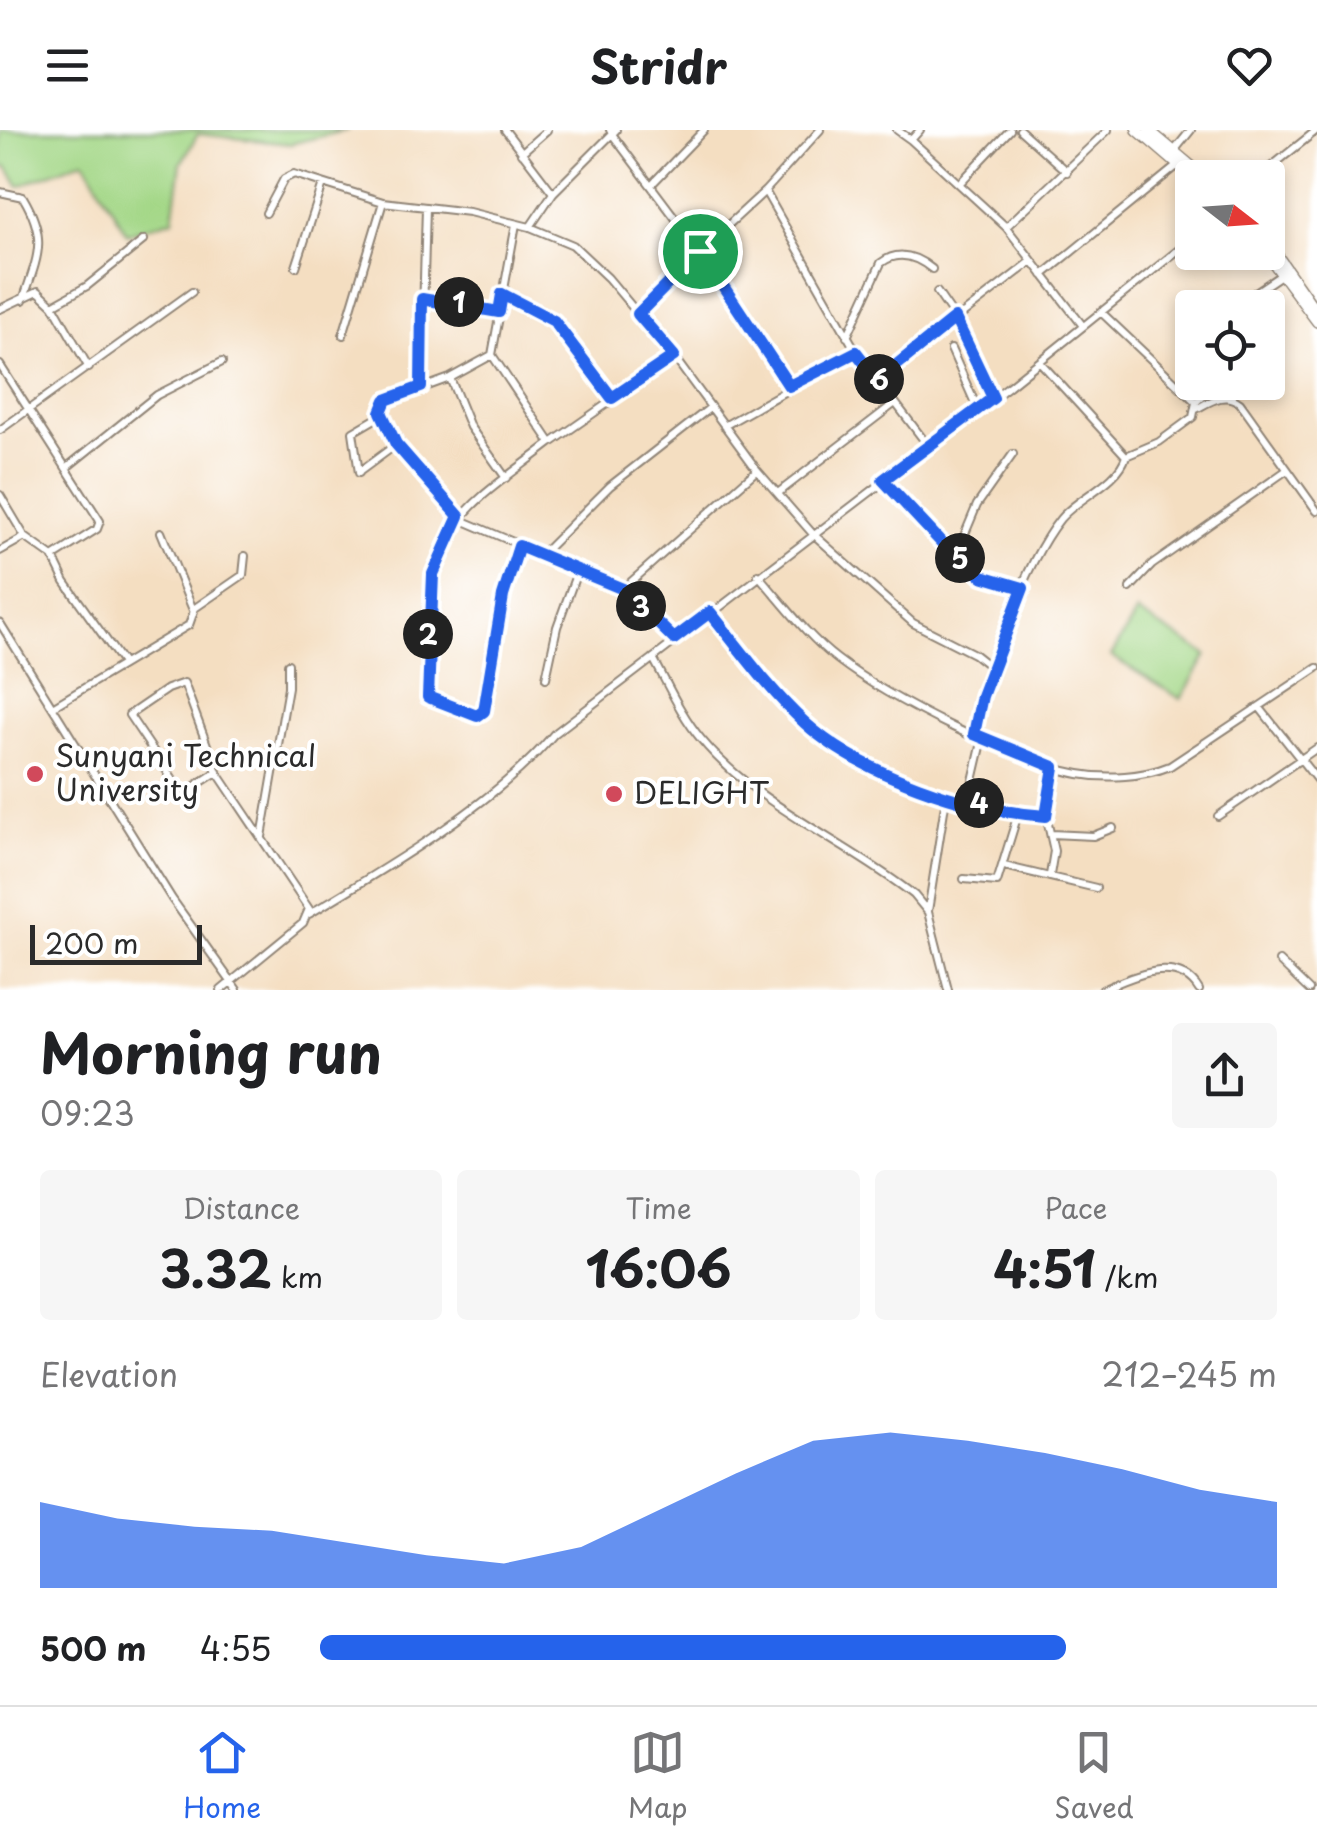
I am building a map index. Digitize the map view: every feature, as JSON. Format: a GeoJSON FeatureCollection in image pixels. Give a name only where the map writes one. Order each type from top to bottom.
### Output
{"type":"FeatureCollection","features":[{"type":"Feature","properties":{"kind":"highway"},"geometry":{"type":"LineString","coordinates":[[1136,130],[1175,162]]}},
{"type":"Feature","properties":{"kind":"highway"},"geometry":{"type":"LineString","coordinates":[[1149,130],[1185,160]]}},
{"type":"Feature","properties":{"kind":"highway"},"geometry":{"type":"LineString","coordinates":[[1285,266],[1317,312]]}},
{"type":"Feature","properties":{"kind":"highway"},"geometry":{"type":"LineString","coordinates":[[1278,270],[1317,322]]}},
{"type":"Feature","properties":{"kind":"street"},"geometry":{"type":"LineString","coordinates":[[505,130],[553,193]]}},
{"type":"Feature","properties":{"kind":"street"},"geometry":{"type":"LineString","coordinates":[[521,153],[547,130]]}},
{"type":"Feature","properties":{"kind":"street"},"geometry":{"type":"LineString","coordinates":[[651,185],[704,130]]}},
{"type":"Feature","properties":{"kind":"street"},"geometry":{"type":"LineString","coordinates":[[638,314],[765,191],[820,130]]}},
{"type":"Feature","properties":{"kind":"street"},"geometry":{"type":"LineString","coordinates":[[897,130],[1006,227],[1083,326]]}},
{"type":"Feature","properties":{"kind":"street"},"geometry":{"type":"LineString","coordinates":[[911,140],[920,130]]}},
{"type":"Feature","properties":{"kind":"street"},"geometry":{"type":"LineString","coordinates":[[959,184],[1010,130]]}},
{"type":"Feature","properties":{"kind":"street"},"geometry":{"type":"LineString","coordinates":[[1020,130],[1067,172]]}},
{"type":"Feature","properties":{"kind":"street"},"geometry":{"type":"LineString","coordinates":[[1006,227],[1108,130]]}},
{"type":"Feature","properties":{"kind":"street"},"geometry":{"type":"LineString","coordinates":[[1174,151],[1190,130]]}},
{"type":"Feature","properties":{"kind":"street"},"geometry":{"type":"LineString","coordinates":[[1280,160],[1317,130]]}},
{"type":"Feature","properties":{"kind":"street"},"geometry":{"type":"LineString","coordinates":[[530,226],[553,193],[612,131],[700,251],[789,386]]}},
{"type":"Feature","properties":{"kind":"street"},"geometry":{"type":"LineString","coordinates":[[1043,275],[1175,167]]}},
{"type":"Feature","properties":{"kind":"street"},"geometry":{"type":"LineString","coordinates":[[266,213],[290,175],[382,202],[530,226],[581,252],[674,356],[758,470],[812,533],[913,623],[974,654],[992,669]]}},
{"type":"Feature","properties":{"kind":"street"},"geometry":{"type":"LineString","coordinates":[[296,267],[323,184]]}},
{"type":"Feature","properties":{"kind":"street"},"geometry":{"type":"LineString","coordinates":[[765,191],[805,255],[847,339],[929,447]]}},
{"type":"Feature","properties":{"kind":"street"},"geometry":{"type":"LineString","coordinates":[[0,192],[23,197],[40,234],[38,257],[22,301]]}},
{"type":"Feature","properties":{"kind":"street"},"geometry":{"type":"LineString","coordinates":[[343,335],[382,202]]}},
{"type":"Feature","properties":{"kind":"street"},"geometry":{"type":"LineString","coordinates":[[421,387],[426,207]]}},
{"type":"Feature","properties":{"kind":"street"},"geometry":{"type":"LineString","coordinates":[[516,224],[492,356],[552,442]]}},
{"type":"Feature","properties":{"kind":"street"},"geometry":{"type":"LineString","coordinates":[[53,305],[87,286],[144,240]]}},
{"type":"Feature","properties":{"kind":"street"},"geometry":{"type":"LineString","coordinates":[[221,990],[309,914],[390,865],[532,759],[554,734],[674,639],[978,410],[1175,253]]}},
{"type":"Feature","properties":{"kind":"street"},"geometry":{"type":"LineString","coordinates":[[847,339],[880,263],[889,257],[909,256],[932,269]]}},
{"type":"Feature","properties":{"kind":"street"},"geometry":{"type":"LineString","coordinates":[[878,380],[1032,260]]}},
{"type":"Feature","properties":{"kind":"street"},"geometry":{"type":"LineString","coordinates":[[1259,290],[1281,275]]}},
{"type":"Feature","properties":{"kind":"street"},"geometry":{"type":"LineString","coordinates":[[0,309],[41,291],[89,368]]}},
{"type":"Feature","properties":{"kind":"street"},"geometry":{"type":"LineString","coordinates":[[0,430],[192,292]]}},
{"type":"Feature","properties":{"kind":"street"},"geometry":{"type":"LineString","coordinates":[[937,292],[955,318],[993,398]]}},
{"type":"Feature","properties":{"kind":"street"},"geometry":{"type":"LineString","coordinates":[[502,294],[554,321],[612,398]]}},
{"type":"Feature","properties":{"kind":"street"},"geometry":{"type":"LineString","coordinates":[[422,299],[499,312]]}},
{"type":"Feature","properties":{"kind":"street"},"geometry":{"type":"LineString","coordinates":[[1101,312],[1196,406]]}},
{"type":"Feature","properties":{"kind":"street"},"geometry":{"type":"LineString","coordinates":[[951,349],[978,410]]}},
{"type":"Feature","properties":{"kind":"street"},"geometry":{"type":"LineString","coordinates":[[724,426],[789,386],[856,352]]}},
{"type":"Feature","properties":{"kind":"street"},"geometry":{"type":"LineString","coordinates":[[492,356],[450,378],[386,400],[382,415],[396,444],[459,516],[540,556],[623,589],[674,639]]}},
{"type":"Feature","properties":{"kind":"street"},"geometry":{"type":"LineString","coordinates":[[519,546],[503,596],[484,711],[477,716],[429,699],[430,590],[437,560],[459,516],[552,442],[674,356]]}},
{"type":"Feature","properties":{"kind":"street"},"geometry":{"type":"LineString","coordinates":[[66,468],[158,395],[222,362]]}},
{"type":"Feature","properties":{"kind":"street"},"geometry":{"type":"LineString","coordinates":[[1040,362],[1126,456]]}},
{"type":"Feature","properties":{"kind":"street"},"geometry":{"type":"LineString","coordinates":[[0,366],[100,525],[53,557]]}},
{"type":"Feature","properties":{"kind":"street"},"geometry":{"type":"LineString","coordinates":[[450,378],[470,427],[506,478]]}},
{"type":"Feature","properties":{"kind":"street"},"geometry":{"type":"LineString","coordinates":[[1196,406],[1213,399],[1233,398],[1317,511]]}},
{"type":"Feature","properties":{"kind":"street"},"geometry":{"type":"LineString","coordinates":[[974,734],[992,669],[1034,558],[1061,518],[1120,472],[1126,456],[1165,438],[1193,418],[1202,400]]}},
{"type":"Feature","properties":{"kind":"street"},"geometry":{"type":"LineString","coordinates":[[778,494],[895,402]]}},
{"type":"Feature","properties":{"kind":"street"},"geometry":{"type":"LineString","coordinates":[[540,556],[610,486],[711,407]]}},
{"type":"Feature","properties":{"kind":"street"},"geometry":{"type":"LineString","coordinates":[[382,415],[353,432],[358,473],[396,444]]}},
{"type":"Feature","properties":{"kind":"street"},"geometry":{"type":"LineString","coordinates":[[956,555],[978,505],[1013,454]]}},
{"type":"Feature","properties":{"kind":"street"},"geometry":{"type":"LineString","coordinates":[[623,589],[758,470]]}},
{"type":"Feature","properties":{"kind":"street"},"geometry":{"type":"LineString","coordinates":[[1130,588],[1152,566],[1286,470]]}},
{"type":"Feature","properties":{"kind":"street"},"geometry":{"type":"LineString","coordinates":[[883,480],[956,555],[989,580],[1023,588]]}},
{"type":"Feature","properties":{"kind":"street"},"geometry":{"type":"LineString","coordinates":[[0,496],[25,536],[53,557],[65,582],[122,662]]}},
{"type":"Feature","properties":{"kind":"street"},"geometry":{"type":"LineString","coordinates":[[161,532],[194,610]]}},
{"type":"Feature","properties":{"kind":"street"},"geometry":{"type":"LineString","coordinates":[[0,551],[25,536]]}},
{"type":"Feature","properties":{"kind":"street"},"geometry":{"type":"LineString","coordinates":[[54,706],[188,626],[194,610],[238,581],[245,569],[245,556]]}},
{"type":"Feature","properties":{"kind":"street"},"geometry":{"type":"LineString","coordinates":[[546,678],[557,627],[577,572]]}},
{"type":"Feature","properties":{"kind":"street"},"geometry":{"type":"LineString","coordinates":[[758,575],[834,657],[901,700],[1054,767],[1096,775],[1162,770],[1317,668]]}},
{"type":"Feature","properties":{"kind":"street"},"geometry":{"type":"LineString","coordinates":[[710,612],[802,721],[820,736],[946,798],[1046,816]]}},
{"type":"Feature","properties":{"kind":"street"},"geometry":{"type":"LineString","coordinates":[[0,623],[172,899],[237,990]]}},
{"type":"Feature","properties":{"kind":"street"},"geometry":{"type":"LineString","coordinates":[[653,658],[688,720],[711,750],[773,800],[900,884],[928,912]]}},
{"type":"Feature","properties":{"kind":"street"},"geometry":{"type":"LineString","coordinates":[[262,838],[288,687],[288,664]]}},
{"type":"Feature","properties":{"kind":"street"},"geometry":{"type":"LineString","coordinates":[[217,772],[187,791],[179,789],[130,715],[167,689],[184,683],[217,772],[309,914]]}},
{"type":"Feature","properties":{"kind":"street"},"geometry":{"type":"LineString","coordinates":[[1260,708],[1317,780]]}},
{"type":"Feature","properties":{"kind":"street"},"geometry":{"type":"LineString","coordinates":[[968,802],[983,738]]}},
{"type":"Feature","properties":{"kind":"street"},"geometry":{"type":"LineString","coordinates":[[1218,816],[1317,748]]}},
{"type":"Feature","properties":{"kind":"street"},"geometry":{"type":"LineString","coordinates":[[1050,875],[1054,851],[1046,816],[1054,767]]}},
{"type":"Feature","properties":{"kind":"street"},"geometry":{"type":"LineString","coordinates":[[946,798],[928,912],[948,990]]}},
{"type":"Feature","properties":{"kind":"street"},"geometry":{"type":"LineString","coordinates":[[964,879],[994,883],[1004,866],[1018,814]]}},
{"type":"Feature","properties":{"kind":"street"},"geometry":{"type":"LineString","coordinates":[[1049,834],[1093,836],[1112,828]]}},
{"type":"Feature","properties":{"kind":"street"},"geometry":{"type":"LineString","coordinates":[[1004,866],[1096,888]]}},
{"type":"Feature","properties":{"kind":"street"},"geometry":{"type":"LineString","coordinates":[[1279,961],[1309,990]]}},
{"type":"Feature","properties":{"kind":"street"},"geometry":{"type":"LineString","coordinates":[[1102,990],[1135,976],[1173,970],[1189,975],[1199,990]]}},
{"type":"Feature","properties":{"kind":"green space"},"geometry":{"type":"Polygon","coordinates":[[[0,130],[348,130],[290,144],[198,134],[181,163],[173,219],[127,234],[84,160],[19,186],[7,167],[0,167],[0,130]]]}},
{"type":"Feature","properties":{"kind":"green space"},"geometry":{"type":"Polygon","coordinates":[[[1137,612],[1207,655],[1181,699],[1111,656],[1137,612]]]}},
{"type":"Feature","properties":{"kind":"place","name":"Sunyani Technical University"},"geometry":{"type":"Point","coordinates":[35,774]}},
{"type":"Feature","properties":{"kind":"place","name":"DELIGHT"},"geometry":{"type":"Point","coordinates":[614,794]}},
{"type":"Feature","properties":{"kind":"route"},"geometry":{"type":"LineString","coordinates":[[700,251],[789,386],[856,352],[878,380],[955,318],[993,398],[883,480],[941,542],[982,576],[1023,588],[982,696],[974,734],[1054,767],[1046,816],[1018,814],[936,795],[861,760],[802,721],[710,612],[674,639],[623,589],[519,546],[503,596],[484,711],[477,716],[429,699],[430,590],[437,560],[459,516],[396,444],[381,412],[386,400],[421,387],[422,299],[453,301],[499,312],[502,294],[547,314],[612,398],[674,356],[638,314],[700,251]]}}]}
